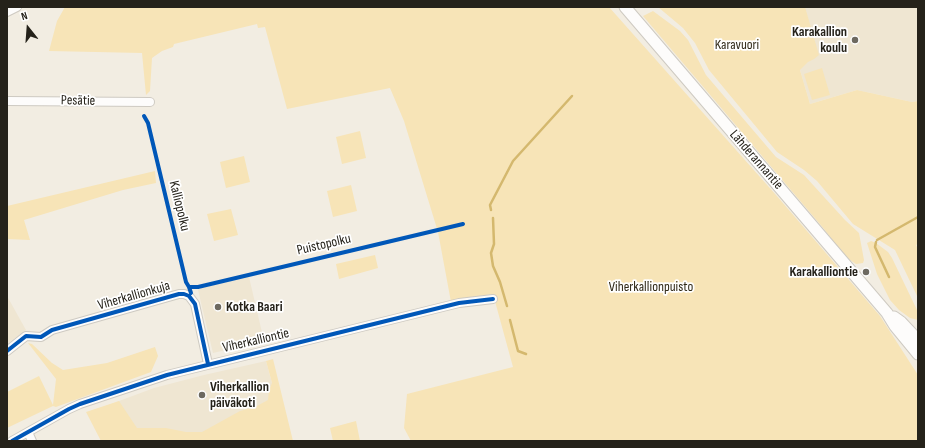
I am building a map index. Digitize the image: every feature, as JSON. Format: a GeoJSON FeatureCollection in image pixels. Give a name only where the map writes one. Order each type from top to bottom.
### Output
{"type":"FeatureCollection","features":[{"type":"Feature","properties":{"kind":"main road","name":"Lähderannantie"},"geometry":{"type":"LineString","coordinates":[[625,7],[887,313],[901,322],[916,342]]}},
{"type":"Feature","properties":{"kind":"street"},"geometry":{"type":"LineString","coordinates":[[7,12],[17,7]]}},
{"type":"Feature","properties":{"kind":"street","name":"Pesätie"},"geometry":{"type":"LineString","coordinates":[[7,101],[150,102]]}},
{"type":"Feature","properties":{"kind":"street","name":"Viherkallionkuja"},"geometry":{"type":"LineString","coordinates":[[7,351],[26,336],[40,337],[52,330],[179,294],[184,294],[189,296],[195,304],[208,364]]}},
{"type":"Feature","properties":{"kind":"street","name":"Viherkalliontie"},"geometry":{"type":"LineString","coordinates":[[12,441],[69,409],[90,400],[167,375],[455,304],[493,299]]}},
{"type":"Feature","properties":{"kind":"street"},"geometry":{"type":"LineString","coordinates":[[28,432],[32,441]]}},
{"type":"Feature","properties":{"kind":"shaded area","name":"Karakallion koulu"},"geometry":{"type":"Polygon","coordinates":[[[794,7],[918,7],[918,101],[912,102],[857,90],[810,104],[800,70],[794,7]]]}},
{"type":"Feature","properties":{"kind":"shaded area"},"geometry":{"type":"Polygon","coordinates":[[[249,277],[264,341],[213,353],[198,290],[249,277]]]}},
{"type":"Feature","properties":{"kind":"shaded area"},"geometry":{"type":"Polygon","coordinates":[[[7,296],[26,330],[7,344],[7,296]]]}},
{"type":"Feature","properties":{"kind":"shaded area","name":"Viherkallion päiväkoti"},"geometry":{"type":"Polygon","coordinates":[[[266,361],[272,383],[270,428],[106,441],[111,404],[154,388],[266,361]]]}},
{"type":"Feature","properties":{"kind":"green space","name":"Viherkallionpuisto"},"geometry":{"type":"Polygon","coordinates":[[[65,7],[609,7],[776,195],[880,316],[918,375],[918,441],[411,441],[404,428],[407,394],[513,367],[493,294],[464,298],[451,302],[438,232],[404,121],[390,88],[287,109],[265,27],[258,28],[257,24],[174,44],[173,47],[162,51],[152,58],[150,91],[146,95],[142,53],[49,51],[57,21],[65,7]]]}},
{"type":"Feature","properties":{"kind":"green space","name":"Karavuori"},"geometry":{"type":"Polygon","coordinates":[[[658,7],[805,7],[819,55],[808,62],[800,70],[810,104],[857,90],[912,102],[918,101],[918,244],[916,245],[918,249],[918,298],[895,250],[853,224],[817,181],[804,170],[777,152],[709,70],[695,43],[683,28],[658,7]]]}},
{"type":"Feature","properties":{"kind":"green space"},"geometry":{"type":"Polygon","coordinates":[[[653,11],[680,31],[688,40],[706,75],[776,157],[804,175],[845,220],[859,233],[864,260],[863,263],[856,264],[844,256],[824,229],[643,16],[653,11]]]}},
{"type":"Feature","properties":{"kind":"green space"},"geometry":{"type":"Polygon","coordinates":[[[822,68],[830,95],[812,100],[804,74],[822,68]]]}},
{"type":"Feature","properties":{"kind":"green space"},"geometry":{"type":"Polygon","coordinates":[[[360,131],[366,158],[342,164],[336,137],[360,131]]]}},
{"type":"Feature","properties":{"kind":"green space"},"geometry":{"type":"Polygon","coordinates":[[[244,156],[250,182],[226,188],[220,162],[244,156]]]}},
{"type":"Feature","properties":{"kind":"green space"},"geometry":{"type":"Polygon","coordinates":[[[155,171],[156,183],[123,190],[24,220],[30,240],[7,239],[7,206],[155,171]]]}},
{"type":"Feature","properties":{"kind":"green space"},"geometry":{"type":"Polygon","coordinates":[[[351,185],[357,211],[333,217],[327,191],[351,185]]]}},
{"type":"Feature","properties":{"kind":"green space"},"geometry":{"type":"Polygon","coordinates":[[[231,209],[238,235],[214,241],[207,214],[231,209]]]}},
{"type":"Feature","properties":{"kind":"green space"},"geometry":{"type":"Polygon","coordinates":[[[871,241],[888,252],[892,258],[918,312],[918,320],[910,318],[899,310],[890,300],[877,274],[867,243],[871,241]]]}},
{"type":"Feature","properties":{"kind":"green space"},"geometry":{"type":"Polygon","coordinates":[[[375,255],[378,268],[339,279],[336,264],[375,255]]]}},
{"type":"Feature","properties":{"kind":"green space"},"geometry":{"type":"Polygon","coordinates":[[[28,343],[32,344],[52,363],[63,370],[107,363],[155,347],[158,356],[151,372],[56,407],[53,406],[7,428],[7,392],[39,376],[53,405],[56,379],[28,343]]]}},
{"type":"Feature","properties":{"kind":"green space"},"geometry":{"type":"Polygon","coordinates":[[[273,359],[293,441],[101,441],[86,412],[119,401],[137,428],[166,428],[186,432],[202,432],[240,411],[255,407],[268,400],[269,390],[272,383],[266,361],[273,359]]]}},
{"type":"Feature","properties":{"kind":"green space"},"geometry":{"type":"Polygon","coordinates":[[[356,421],[360,441],[333,441],[330,428],[356,421]]]}},
{"type":"Feature","properties":{"kind":"waterway"},"geometry":{"type":"LineString","coordinates":[[491,210],[490,205],[513,161],[572,96]]}},
{"type":"Feature","properties":{"kind":"waterway"},"geometry":{"type":"LineString","coordinates":[[877,240],[918,217]]}},
{"type":"Feature","properties":{"kind":"waterway"},"geometry":{"type":"LineString","coordinates":[[493,218],[494,244],[491,253],[493,266],[500,282],[507,306]]}},
{"type":"Feature","properties":{"kind":"waterway"},"geometry":{"type":"LineString","coordinates":[[876,242],[875,247],[889,277]]}},
{"type":"Feature","properties":{"kind":"waterway"},"geometry":{"type":"LineString","coordinates":[[510,320],[518,351],[526,354]]}},
{"type":"Feature","properties":{"kind":"cycle path","name":"Kalliopolku"},"geometry":{"type":"LineString","coordinates":[[144,116],[148,123],[186,282],[191,293]]}},
{"type":"Feature","properties":{"kind":"cycle path","name":"Puistopolku"},"geometry":{"type":"LineString","coordinates":[[189,287],[198,287],[463,224]]}},
{"type":"Feature","properties":{"kind":"cycle path"},"geometry":{"type":"LineString","coordinates":[[7,351],[26,336],[41,337],[52,330],[179,294],[184,294],[189,296],[195,304],[208,364]]}},
{"type":"Feature","properties":{"kind":"cycle path"},"geometry":{"type":"LineString","coordinates":[[12,441],[80,404],[167,375],[459,303],[493,299]]}},
{"type":"Feature","properties":{"kind":"place","name":"Karakallion koulu"},"geometry":{"type":"Point","coordinates":[855,40]}},
{"type":"Feature","properties":{"kind":"place","name":"Karakalliontie"},"geometry":{"type":"Point","coordinates":[866,272]}},
{"type":"Feature","properties":{"kind":"place","name":"Kotka Baari"},"geometry":{"type":"Point","coordinates":[218,307]}},
{"type":"Feature","properties":{"kind":"place","name":"Viherkallion päiväkoti"},"geometry":{"type":"Point","coordinates":[202,395]}}]}
